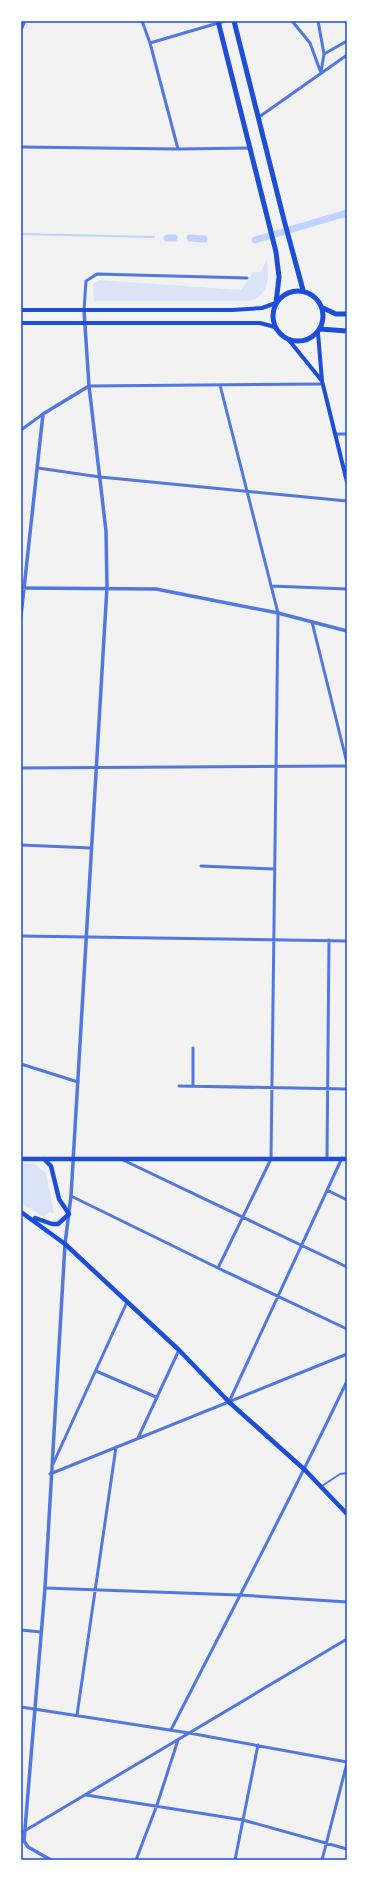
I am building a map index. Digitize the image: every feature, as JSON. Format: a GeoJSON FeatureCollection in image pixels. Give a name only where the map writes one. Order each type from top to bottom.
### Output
{"type":"FeatureCollection","features":[{"type":"Feature","properties":{"kind":"highway"},"geometry":{"type":"LineString","coordinates":[[234,21],[303,290]]}},
{"type":"Feature","properties":{"kind":"highway"},"geometry":{"type":"LineString","coordinates":[[218,22],[276,252],[279,277],[273,315],[275,327],[278,332],[288,339],[302,341],[311,339],[319,331],[323,322],[323,308]]}},
{"type":"Feature","properties":{"kind":"highway"},"geometry":{"type":"LineString","coordinates":[[276,303],[288,292],[303,290],[315,296],[323,308],[336,314],[347,314]]}},
{"type":"Feature","properties":{"kind":"highway"},"geometry":{"type":"LineString","coordinates":[[319,331],[347,331]]}},
{"type":"Feature","properties":{"kind":"main road"},"geometry":{"type":"LineString","coordinates":[[21,310],[232,310],[262,308],[276,303]]}},
{"type":"Feature","properties":{"kind":"main road"},"geometry":{"type":"LineString","coordinates":[[21,323],[260,323],[275,327]]}},
{"type":"Feature","properties":{"kind":"main road"},"geometry":{"type":"LineString","coordinates":[[319,331],[323,382],[347,482]]}},
{"type":"Feature","properties":{"kind":"main road"},"geometry":{"type":"LineString","coordinates":[[288,339],[323,382]]}},
{"type":"Feature","properties":{"kind":"main road"},"geometry":{"type":"LineString","coordinates":[[21,1159],[74,1157],[271,1159],[344,1158]]}},
{"type":"Feature","properties":{"kind":"main road"},"geometry":{"type":"LineString","coordinates":[[21,1212],[52,1224],[58,1224],[69,1214],[59,1199],[51,1166],[44,1159]]}},
{"type":"Feature","properties":{"kind":"main road"},"geometry":{"type":"LineString","coordinates":[[29,1216],[65,1244],[179,1350],[230,1402],[322,1486],[347,1514]]}},
{"type":"Feature","properties":{"kind":"street"},"geometry":{"type":"LineString","coordinates":[[21,30],[25,21]]}},
{"type":"Feature","properties":{"kind":"street"},"geometry":{"type":"LineString","coordinates":[[142,21],[150,43],[178,149]]}},
{"type":"Feature","properties":{"kind":"street"},"geometry":{"type":"LineString","coordinates":[[150,43],[225,21]]}},
{"type":"Feature","properties":{"kind":"street"},"geometry":{"type":"LineString","coordinates":[[292,21],[310,43],[321,73]]}},
{"type":"Feature","properties":{"kind":"street"},"geometry":{"type":"LineString","coordinates":[[318,21],[324,54],[321,73]]}},
{"type":"Feature","properties":{"kind":"street"},"geometry":{"type":"LineString","coordinates":[[324,54],[347,40]]}},
{"type":"Feature","properties":{"kind":"street"},"geometry":{"type":"LineString","coordinates":[[259,117],[347,56]]}},
{"type":"Feature","properties":{"kind":"street"},"geometry":{"type":"LineString","coordinates":[[21,146],[178,149],[249,148]]}},
{"type":"Feature","properties":{"kind":"street"},"geometry":{"type":"LineString","coordinates":[[51,1860],[28,1847],[24,1841],[23,1832],[36,1709],[45,1588],[50,1474],[65,1244],[71,1196],[79,1082],[86,936],[107,587],[106,531],[89,386],[84,310],[86,281],[97,274],[247,278]]}},
{"type":"Feature","properties":{"kind":"street"},"geometry":{"type":"LineString","coordinates":[[21,430],[43,414],[89,386],[220,385],[323,382]]}},
{"type":"Feature","properties":{"kind":"street"},"geometry":{"type":"LineString","coordinates":[[218,1268],[271,1159],[278,613],[220,385]]}},
{"type":"Feature","properties":{"kind":"street"},"geometry":{"type":"LineString","coordinates":[[21,616],[43,414]]}},
{"type":"Feature","properties":{"kind":"street"},"geometry":{"type":"LineString","coordinates":[[335,434],[347,434]]}},
{"type":"Feature","properties":{"kind":"street"},"geometry":{"type":"LineString","coordinates":[[38,468],[100,477],[347,501]]}},
{"type":"Feature","properties":{"kind":"street"},"geometry":{"type":"LineString","coordinates":[[271,586],[347,589]]}},
{"type":"Feature","properties":{"kind":"street"},"geometry":{"type":"LineString","coordinates":[[23,588],[107,587],[156,589],[278,613],[347,631]]}},
{"type":"Feature","properties":{"kind":"street"},"geometry":{"type":"LineString","coordinates":[[21,768],[347,764],[312,622]]}},
{"type":"Feature","properties":{"kind":"street"},"geometry":{"type":"LineString","coordinates":[[21,844],[91,848]]}},
{"type":"Feature","properties":{"kind":"street"},"geometry":{"type":"LineString","coordinates":[[201,866],[275,869]]}},
{"type":"Feature","properties":{"kind":"street"},"geometry":{"type":"LineString","coordinates":[[21,936],[347,941]]}},
{"type":"Feature","properties":{"kind":"street"},"geometry":{"type":"LineString","coordinates":[[327,1158],[329,940]]}},
{"type":"Feature","properties":{"kind":"street"},"geometry":{"type":"LineString","coordinates":[[193,1048],[193,1086]]}},
{"type":"Feature","properties":{"kind":"street"},"geometry":{"type":"LineString","coordinates":[[21,1064],[79,1082]]}},
{"type":"Feature","properties":{"kind":"street"},"geometry":{"type":"LineString","coordinates":[[179,1086],[328,1089],[347,1088]]}},
{"type":"Feature","properties":{"kind":"street"},"geometry":{"type":"LineString","coordinates":[[118,1158],[347,1267]]}},
{"type":"Feature","properties":{"kind":"street"},"geometry":{"type":"LineString","coordinates":[[230,1402],[327,1190],[344,1158]]}},
{"type":"Feature","properties":{"kind":"street"},"geometry":{"type":"LineString","coordinates":[[327,1190],[347,1200]]}},
{"type":"Feature","properties":{"kind":"street"},"geometry":{"type":"LineString","coordinates":[[71,1196],[218,1268],[347,1328]]}},
{"type":"Feature","properties":{"kind":"street"},"geometry":{"type":"LineString","coordinates":[[51,1469],[127,1302]]}},
{"type":"Feature","properties":{"kind":"street"},"geometry":{"type":"LineString","coordinates":[[138,1438],[179,1350]]}},
{"type":"Feature","properties":{"kind":"street"},"geometry":{"type":"LineString","coordinates":[[50,1474],[347,1354]]}},
{"type":"Feature","properties":{"kind":"street"},"geometry":{"type":"LineString","coordinates":[[96,1371],[156,1397]]}},
{"type":"Feature","properties":{"kind":"street"},"geometry":{"type":"LineString","coordinates":[[171,1730],[239,1595],[305,1470],[347,1381]]}},
{"type":"Feature","properties":{"kind":"street"},"geometry":{"type":"LineString","coordinates":[[77,1715],[116,1447]]}},
{"type":"Feature","properties":{"kind":"street"},"geometry":{"type":"LineString","coordinates":[[322,1486],[340,1474],[347,1473]]}},
{"type":"Feature","properties":{"kind":"street"},"geometry":{"type":"LineString","coordinates":[[45,1588],[239,1595],[347,1602]]}},
{"type":"Feature","properties":{"kind":"street"},"geometry":{"type":"LineString","coordinates":[[21,1630],[42,1632]]}},
{"type":"Feature","properties":{"kind":"street"},"geometry":{"type":"LineString","coordinates":[[23,1832],[347,1639]]}},
{"type":"Feature","properties":{"kind":"street"},"geometry":{"type":"LineString","coordinates":[[21,1707],[189,1733],[347,1763],[328,1842],[322,1860]]}},
{"type":"Feature","properties":{"kind":"street"},"geometry":{"type":"LineString","coordinates":[[136,1860],[157,1805],[178,1740]]}},
{"type":"Feature","properties":{"kind":"street"},"geometry":{"type":"LineString","coordinates":[[235,1860],[258,1745]]}},
{"type":"Feature","properties":{"kind":"street"},"geometry":{"type":"LineString","coordinates":[[86,1794],[243,1820],[328,1842],[347,1849]]}},
{"type":"Feature","properties":{"kind":"shaded area"},"geometry":{"type":"Polygon","coordinates":[[[267,258],[268,278],[265,290],[257,298],[250,301],[94,301],[93,284],[99,280],[241,290],[253,272],[261,272],[267,258]]]}},
{"type":"Feature","properties":{"kind":"shaded area"},"geometry":{"type":"Polygon","coordinates":[[[21,1164],[34,1164],[46,1173],[54,1213],[49,1212],[44,1217],[21,1203],[21,1164]]]}},
{"type":"Feature","properties":{"kind":"waterway"},"geometry":{"type":"LineString","coordinates":[[255,240],[347,213]]}},
{"type":"Feature","properties":{"kind":"waterway"},"geometry":{"type":"LineString","coordinates":[[21,234],[154,237]]}},
{"type":"Feature","properties":{"kind":"waterway"},"geometry":{"type":"LineString","coordinates":[[167,238],[174,238]]}},
{"type":"Feature","properties":{"kind":"waterway"},"geometry":{"type":"LineString","coordinates":[[190,238],[204,239]]}}]}
